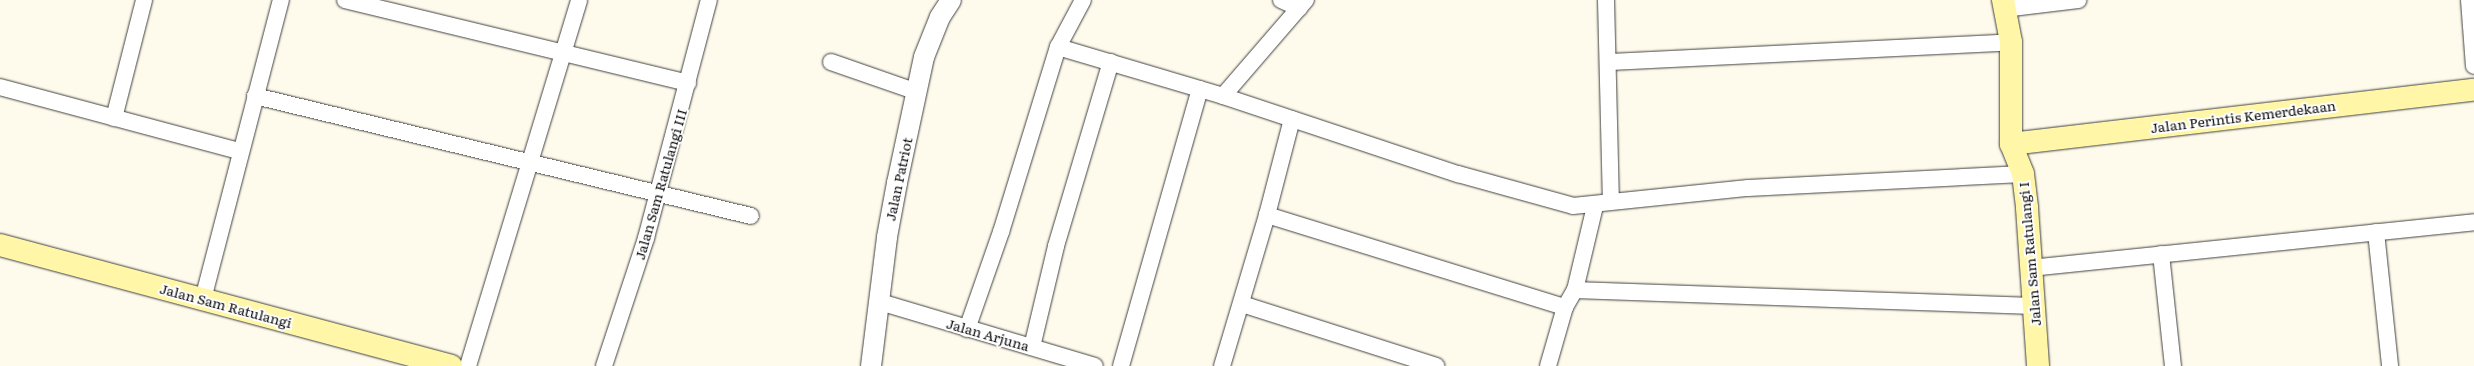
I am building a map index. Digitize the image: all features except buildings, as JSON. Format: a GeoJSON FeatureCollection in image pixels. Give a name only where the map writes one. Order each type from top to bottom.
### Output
{"type":"FeatureCollection","features":[{"type":"Feature","properties":{"kind":"main road","name":"Jalan Sam Ratulangi I"},"geometry":{"type":"LineString","coordinates":[[2003,5],[2011,42],[2012,144],[2023,174],[2038,366]]}},
{"type":"Feature","properties":{"kind":"main road","name":"Jalan Perintis Kemerdekaan"},"geometry":{"type":"LineString","coordinates":[[2012,144],[2474,90]]}},
{"type":"Feature","properties":{"kind":"main road","name":"Jalan Sam Ratulangi"},"geometry":{"type":"LineString","coordinates":[[0,245],[452,366]]}},
{"type":"Feature","properties":{"kind":"street"},"geometry":{"type":"LineString","coordinates":[[114,118],[144,0]]}},
{"type":"Feature","properties":{"kind":"street"},"geometry":{"type":"LineString","coordinates":[[203,299],[239,151],[281,0]]}},
{"type":"Feature","properties":{"kind":"street"},"geometry":{"type":"LineString","coordinates":[[345,0],[688,83]]}},
{"type":"Feature","properties":{"kind":"street"},"geometry":{"type":"LineString","coordinates":[[468,366],[528,164],[564,53],[579,0]]}},
{"type":"Feature","properties":{"kind":"street","name":"Jalan Sam Ratulangi III"},"geometry":{"type":"LineString","coordinates":[[604,366],[659,191],[709,0]]}},
{"type":"Feature","properties":{"kind":"street","name":"Jalan Patriot"},"geometry":{"type":"LineString","coordinates":[[871,366],[880,302],[886,237],[917,92],[927,50],[940,17],[952,0]]}},
{"type":"Feature","properties":{"kind":"street"},"geometry":{"type":"LineString","coordinates":[[967,329],[1001,232],[1058,47],[1083,0]]}},
{"type":"Feature","properties":{"kind":"street"},"geometry":{"type":"LineString","coordinates":[[1281,0],[1303,4]]}},
{"type":"Feature","properties":{"kind":"street"},"geometry":{"type":"LineString","coordinates":[[1606,0],[1611,201]]}},
{"type":"Feature","properties":{"kind":"street"},"geometry":{"type":"LineString","coordinates":[[2003,5],[2078,0]]}},
{"type":"Feature","properties":{"kind":"street"},"geometry":{"type":"LineString","coordinates":[[2469,0],[2474,66]]}},
{"type":"Feature","properties":{"kind":"street"},"geometry":{"type":"LineString","coordinates":[[1223,96],[1303,4]]}},
{"type":"Feature","properties":{"kind":"street"},"geometry":{"type":"LineString","coordinates":[[1608,62],[2011,42]]}},
{"type":"Feature","properties":{"kind":"street"},"geometry":{"type":"LineString","coordinates":[[1058,47],[1223,96],[1556,204],[1595,206],[1611,201],[1869,179],[2023,174]]}},
{"type":"Feature","properties":{"kind":"street"},"geometry":{"type":"LineString","coordinates":[[831,62],[917,92]]}},
{"type":"Feature","properties":{"kind":"street"},"geometry":{"type":"LineString","coordinates":[[1032,347],[1056,246],[1111,62]]}},
{"type":"Feature","properties":{"kind":"street"},"geometry":{"type":"LineString","coordinates":[[0,87],[239,151]]}},
{"type":"Feature","properties":{"kind":"street"},"geometry":{"type":"LineString","coordinates":[[1121,366],[1200,89]]}},
{"type":"Feature","properties":{"kind":"street"},"geometry":{"type":"LineString","coordinates":[[254,96],[528,164],[659,191],[752,216]]}},
{"type":"Feature","properties":{"kind":"street"},"geometry":{"type":"LineString","coordinates":[[1222,366],[1242,304],[1292,119]]}},
{"type":"Feature","properties":{"kind":"street"},"geometry":{"type":"LineString","coordinates":[[1548,366],[1565,307],[1575,290],[1595,206]]}},
{"type":"Feature","properties":{"kind":"street"},"geometry":{"type":"LineString","coordinates":[[1267,215],[1565,307]]}},
{"type":"Feature","properties":{"kind":"street"},"geometry":{"type":"LineString","coordinates":[[2031,268],[2474,222]]}},
{"type":"Feature","properties":{"kind":"street"},"geometry":{"type":"LineString","coordinates":[[2376,232],[2390,366]]}},
{"type":"Feature","properties":{"kind":"street"},"geometry":{"type":"LineString","coordinates":[[2161,254],[2173,366]]}},
{"type":"Feature","properties":{"kind":"street"},"geometry":{"type":"LineString","coordinates":[[1575,290],[2033,306]]}},
{"type":"Feature","properties":{"kind":"street","name":"Jalan Arjuna"},"geometry":{"type":"LineString","coordinates":[[880,302],[1095,366]]}},
{"type":"Feature","properties":{"kind":"street"},"geometry":{"type":"LineString","coordinates":[[1242,304],[1436,366]]}}]}
